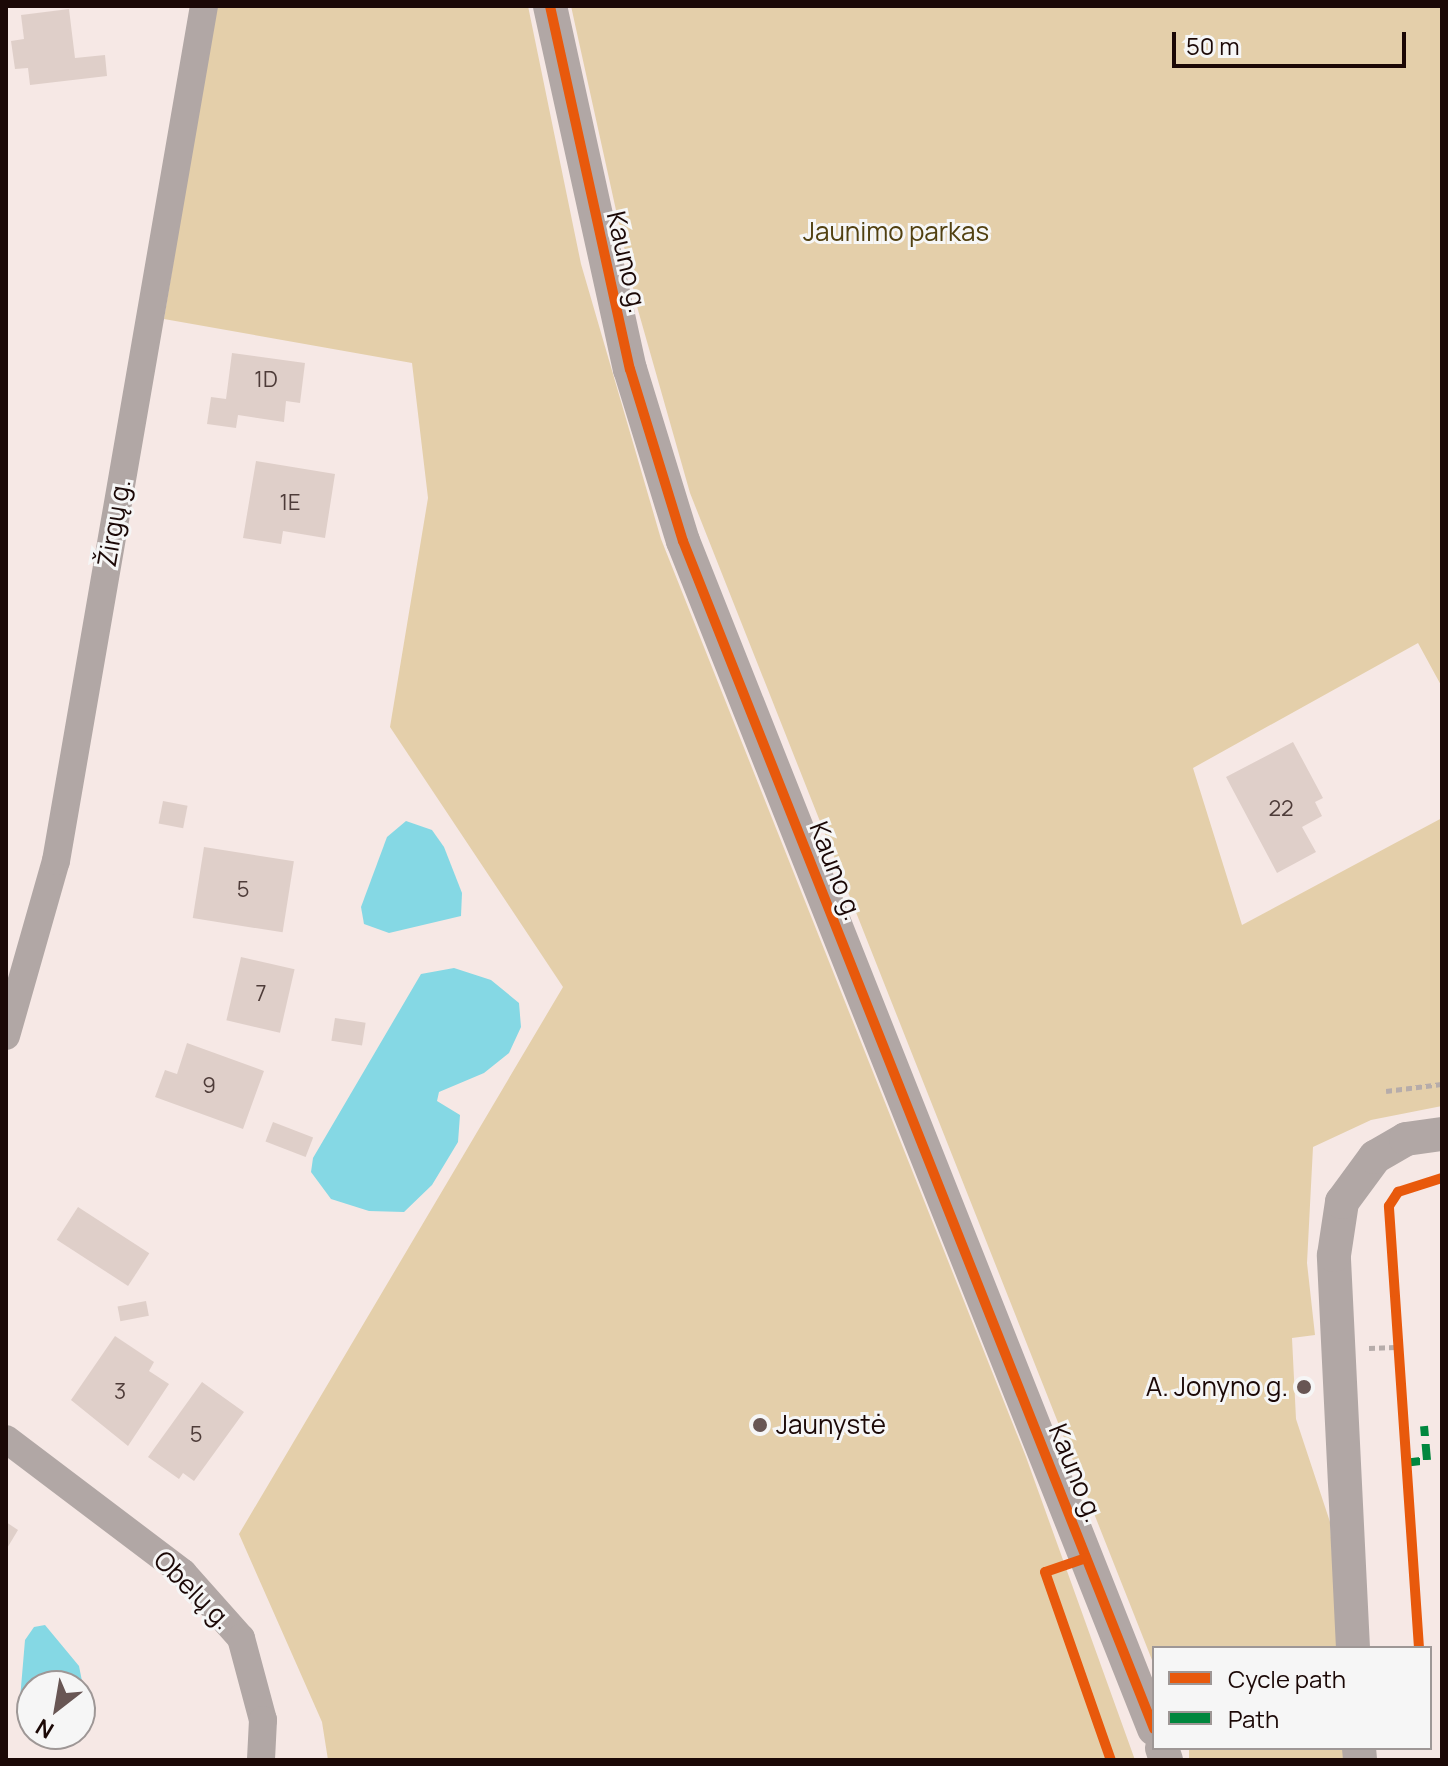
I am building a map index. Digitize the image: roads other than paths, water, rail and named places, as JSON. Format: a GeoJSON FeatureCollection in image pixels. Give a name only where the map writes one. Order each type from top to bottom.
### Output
{"type":"FeatureCollection","features":[{"type":"Feature","properties":{"kind":"street","name":"Žirgų g."},"geometry":{"type":"LineString","coordinates":[[6,1036],[56,861],[204,6]]}},
{"type":"Feature","properties":{"kind":"street","name":"Kauno g."},"geometry":{"type":"LineString","coordinates":[[550,6],[630,369],[683,541],[1152,1724]]}},
{"type":"Feature","properties":{"kind":"street"},"geometry":{"type":"LineString","coordinates":[[1353,1646],[1334,1255],[1342,1202],[1358,1173],[1406,1139],[1442,1134]]}},
{"type":"Feature","properties":{"kind":"street","name":"Obelų g."},"geometry":{"type":"LineString","coordinates":[[6,1439],[183,1573],[241,1638],[263,1720],[261,1760]]}},
{"type":"Feature","properties":{"kind":"water"},"geometry":{"type":"Polygon","coordinates":[[[406,821],[432,830],[444,847],[462,893],[461,916],[389,933],[364,924],[361,907],[387,837],[406,821]]]}},
{"type":"Feature","properties":{"kind":"water"},"geometry":{"type":"Polygon","coordinates":[[[454,968],[491,980],[519,1003],[521,1027],[509,1053],[484,1073],[439,1092],[437,1101],[460,1115],[458,1142],[432,1185],[404,1212],[369,1211],[331,1199],[311,1172],[313,1158],[421,974],[454,968]]]}},
{"type":"Feature","properties":{"kind":"water"},"geometry":{"type":"Polygon","coordinates":[[[45,1625],[80,1670],[22,1670],[25,1640],[34,1627],[45,1625]]]}},
{"type":"Feature","properties":{"kind":"place","name":"A. Jonyno g."},"geometry":{"type":"Point","coordinates":[1304,1387]}},
{"type":"Feature","properties":{"kind":"place","name":"Jaunystė"},"geometry":{"type":"Point","coordinates":[760,1425]}},
{"type":"Feature","properties":{"kind":"park label","name":"Jaunimo parkas"},"geometry":{"type":"Point","coordinates":[896,232]}}]}
